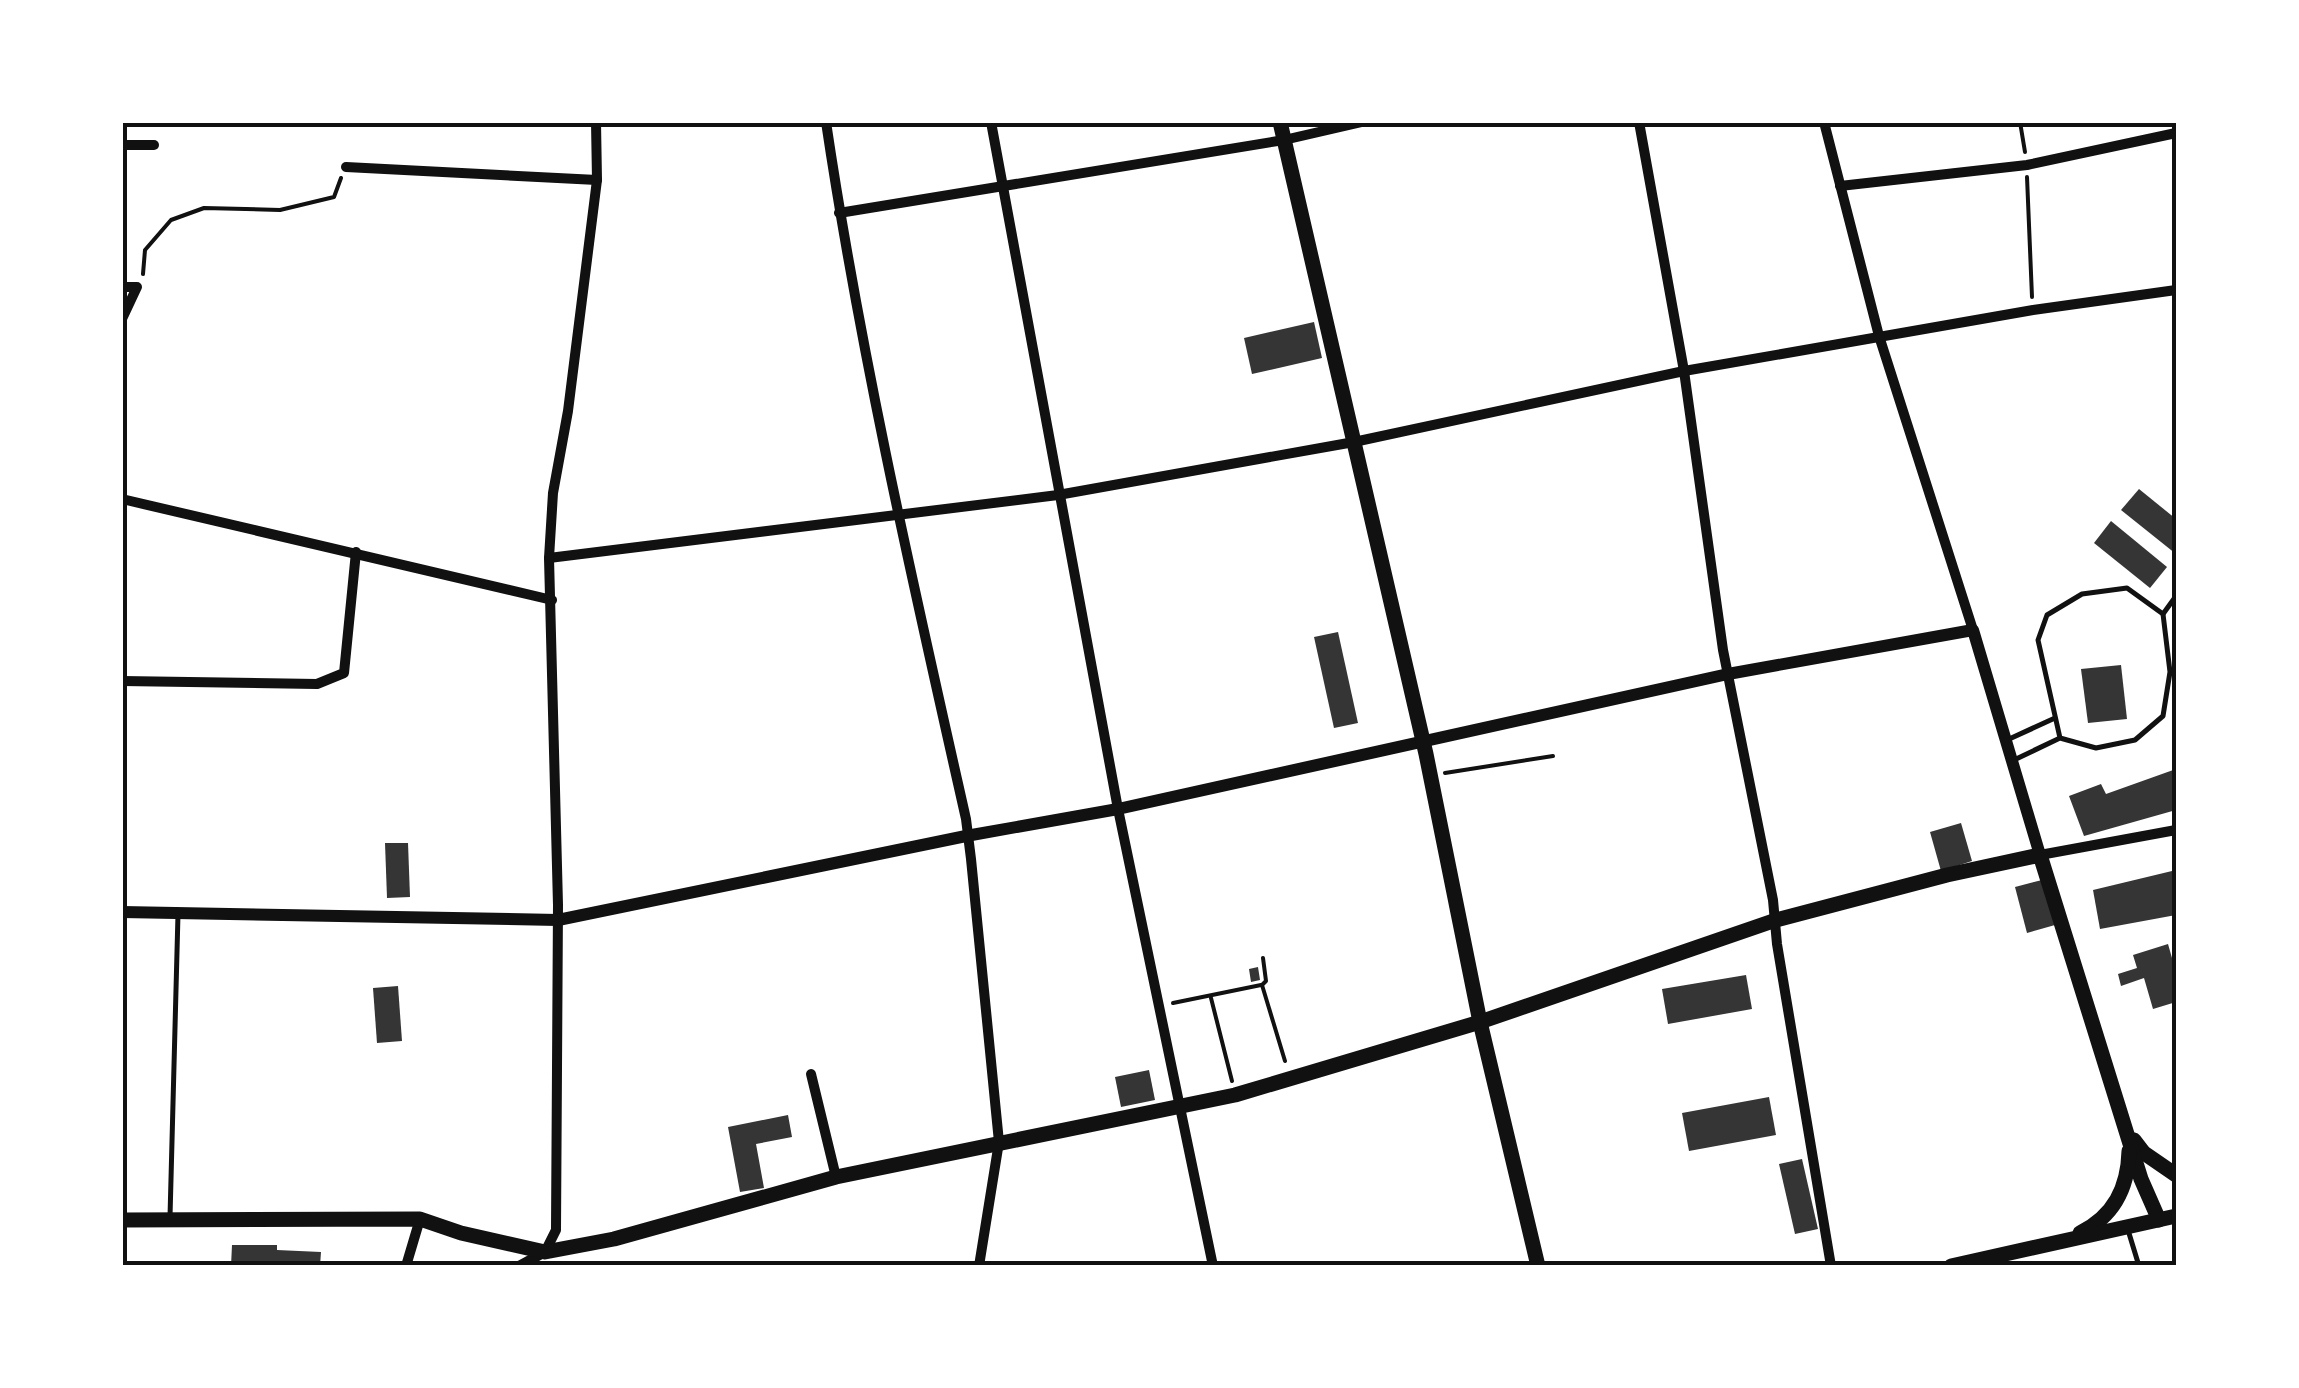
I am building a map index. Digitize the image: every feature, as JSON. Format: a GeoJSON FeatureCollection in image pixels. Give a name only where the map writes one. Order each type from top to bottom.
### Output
{"type":"FeatureCollection","features":[{"type":"Feature","properties":{"kind":"main road"},"geometry":{"type":"LineString","coordinates":[[1280,122],[1431,775],[1480,1022],[1538,1266]]}},
{"type":"Feature","properties":{"kind":"main road"},"geometry":{"type":"LineString","coordinates":[[122,1220],[420,1219],[461,1234],[544,1252],[614,1239],[836,1178],[1291,1080],[1480,1022],[1776,920],[2040,855],[2158,1220]]}},
{"type":"Feature","properties":{"kind":"main road"},"geometry":{"type":"LineString","coordinates":[[2129,1132],[2144,1153],[2176,1175]]}},
{"type":"Feature","properties":{"kind":"main road"},"geometry":{"type":"LineString","coordinates":[[2060,1241],[2101,1220],[2121,1195],[2129,1168],[2129,1132]]}},
{"type":"Feature","properties":{"kind":"main road"},"geometry":{"type":"LineString","coordinates":[[1952,1266],[2176,1216]]}},
{"type":"Feature","properties":{"kind":"street"},"geometry":{"type":"LineString","coordinates":[[519,1266],[544,1252],[556,1230],[558,920],[549,558],[554,493],[597,180],[596,122]]}},
{"type":"Feature","properties":{"kind":"street"},"geometry":{"type":"LineString","coordinates":[[826,122],[898,517],[972,859],[999,1142],[979,1266]]}},
{"type":"Feature","properties":{"kind":"street"},"geometry":{"type":"LineString","coordinates":[[990,122],[1118,809],[1213,1266]]}},
{"type":"Feature","properties":{"kind":"street"},"geometry":{"type":"LineString","coordinates":[[840,213],[1284,140],[1362,122]]}},
{"type":"Feature","properties":{"kind":"street"},"geometry":{"type":"LineString","coordinates":[[1640,122],[1684,371],[1728,674],[1776,920],[1831,1266]]}},
{"type":"Feature","properties":{"kind":"street"},"geometry":{"type":"LineString","coordinates":[[1824,122],[1879,336],[1974,630],[2040,855],[2176,830]]}},
{"type":"Feature","properties":{"kind":"street"},"geometry":{"type":"LineString","coordinates":[[1840,186],[2027,165],[2176,133]]}},
{"type":"Feature","properties":{"kind":"street"},"geometry":{"type":"LineString","coordinates":[[122,145],[154,144]]}},
{"type":"Feature","properties":{"kind":"street"},"geometry":{"type":"LineString","coordinates":[[346,167],[597,180]]}},
{"type":"Feature","properties":{"kind":"street"},"geometry":{"type":"LineString","coordinates":[[122,287],[137,287],[122,319]]}},
{"type":"Feature","properties":{"kind":"street"},"geometry":{"type":"LineString","coordinates":[[549,558],[1058,495],[1354,442],[1684,371],[2033,310],[2176,290]]}},
{"type":"Feature","properties":{"kind":"street"},"geometry":{"type":"LineString","coordinates":[[122,499],[552,600]]}},
{"type":"Feature","properties":{"kind":"street"},"geometry":{"type":"LineString","coordinates":[[122,681],[317,684],[344,673],[356,552]]}},
{"type":"Feature","properties":{"kind":"street"},"geometry":{"type":"LineString","coordinates":[[122,912],[558,920],[966,836],[1118,809],[1728,674],[1974,630]]}},
{"type":"Feature","properties":{"kind":"street"},"geometry":{"type":"LineString","coordinates":[[811,1074],[836,1178]]}},
{"type":"Feature","properties":{"kind":"street"},"geometry":{"type":"LineString","coordinates":[[406,1266],[420,1219]]}},
{"type":"Feature","properties":{"kind":"lane"},"geometry":{"type":"LineString","coordinates":[[2060,738],[2038,640],[2047,615],[2082,594],[2127,588],[2163,614]]}},
{"type":"Feature","properties":{"kind":"lane"},"geometry":{"type":"LineString","coordinates":[[2012,761],[2060,738],[2096,748],[2135,740],[2163,716],[2170,672],[2163,614],[2176,596]]}},
{"type":"Feature","properties":{"kind":"lane"},"geometry":{"type":"LineString","coordinates":[[2006,740],[2055,718]]}},
{"type":"Feature","properties":{"kind":"lane"},"geometry":{"type":"LineString","coordinates":[[170,1220],[178,914]]}},
{"type":"Feature","properties":{"kind":"lane"},"geometry":{"type":"LineString","coordinates":[[2127,1227],[2138,1266]]}},
{"type":"Feature","properties":{"kind":"path"},"geometry":{"type":"LineString","coordinates":[[2020,122],[2027,165],[2033,310]]}},
{"type":"Feature","properties":{"kind":"path"},"geometry":{"type":"LineString","coordinates":[[137,287],[144,273],[146,250],[171,220],[204,208],[280,210],[334,198],[346,167]]}},
{"type":"Feature","properties":{"kind":"path"},"geometry":{"type":"LineString","coordinates":[[1431,775],[1553,756]]}},
{"type":"Feature","properties":{"kind":"path"},"geometry":{"type":"LineString","coordinates":[[1158,1006],[1262,985],[1266,981],[1263,958]]}},
{"type":"Feature","properties":{"kind":"path"},"geometry":{"type":"LineString","coordinates":[[1262,985],[1291,1080]]}},
{"type":"Feature","properties":{"kind":"path"},"geometry":{"type":"LineString","coordinates":[[1211,996],[1235,1095]]}},
{"type":"Feature","properties":{"kind":"building"},"geometry":{"type":"Polygon","coordinates":[[[1314,322],[1322,358],[1252,374],[1244,338],[1314,322]]]}},
{"type":"Feature","properties":{"kind":"building"},"geometry":{"type":"Polygon","coordinates":[[[2139,489],[2176,519],[2176,554],[2121,510],[2139,489]]]}},
{"type":"Feature","properties":{"kind":"building"},"geometry":{"type":"Polygon","coordinates":[[[2111,521],[2167,567],[2150,588],[2094,543],[2111,521]]]}},
{"type":"Feature","properties":{"kind":"building"},"geometry":{"type":"Polygon","coordinates":[[[1338,632],[1358,723],[1334,728],[1314,637],[1338,632]]]}},
{"type":"Feature","properties":{"kind":"building"},"geometry":{"type":"Polygon","coordinates":[[[2121,665],[2127,719],[2088,723],[2081,669],[2121,665]]]}},
{"type":"Feature","properties":{"kind":"building"},"geometry":{"type":"Polygon","coordinates":[[[2176,769],[2176,810],[2084,836],[2069,796],[2101,784],[2106,794],[2176,769]]]}},
{"type":"Feature","properties":{"kind":"building"},"geometry":{"type":"Polygon","coordinates":[[[1961,823],[1972,861],[1941,871],[1930,832],[1961,823]]]}},
{"type":"Feature","properties":{"kind":"building"},"geometry":{"type":"Polygon","coordinates":[[[385,843],[408,843],[410,897],[387,898],[385,843]]]}},
{"type":"Feature","properties":{"kind":"building"},"geometry":{"type":"Polygon","coordinates":[[[2172,871],[2176,915],[2100,929],[2093,890],[2172,871]]]}},
{"type":"Feature","properties":{"kind":"building"},"geometry":{"type":"Polygon","coordinates":[[[2042,880],[2055,925],[2027,933],[2015,887],[2042,880]]]}},
{"type":"Feature","properties":{"kind":"building"},"geometry":{"type":"Polygon","coordinates":[[[2168,944],[2176,972],[2176,1002],[2153,1009],[2144,978],[2121,986],[2118,974],[2137,968],[2133,955],[2168,944]]]}},
{"type":"Feature","properties":{"kind":"building"},"geometry":{"type":"Polygon","coordinates":[[[1258,967],[1260,980],[1251,982],[1249,969],[1258,967]]]}},
{"type":"Feature","properties":{"kind":"building"},"geometry":{"type":"Polygon","coordinates":[[[1746,975],[1752,1009],[1668,1024],[1662,989],[1746,975]]]}},
{"type":"Feature","properties":{"kind":"building"},"geometry":{"type":"Polygon","coordinates":[[[398,986],[402,1041],[377,1043],[373,988],[398,986]]]}},
{"type":"Feature","properties":{"kind":"building"},"geometry":{"type":"Polygon","coordinates":[[[1149,1070],[1155,1100],[1121,1107],[1115,1077],[1149,1070]]]}},
{"type":"Feature","properties":{"kind":"building"},"geometry":{"type":"Polygon","coordinates":[[[1769,1097],[1776,1135],[1689,1151],[1682,1113],[1769,1097]]]}},
{"type":"Feature","properties":{"kind":"building"},"geometry":{"type":"Polygon","coordinates":[[[788,1115],[792,1137],[756,1144],[764,1188],[740,1192],[728,1127],[788,1115]]]}},
{"type":"Feature","properties":{"kind":"building"},"geometry":{"type":"Polygon","coordinates":[[[1802,1159],[1818,1229],[1795,1234],[1779,1164],[1802,1159]]]}},
{"type":"Feature","properties":{"kind":"building"},"geometry":{"type":"Polygon","coordinates":[[[232,1245],[277,1245],[277,1250],[321,1252],[320,1266],[231,1266],[232,1245]]]}}]}
